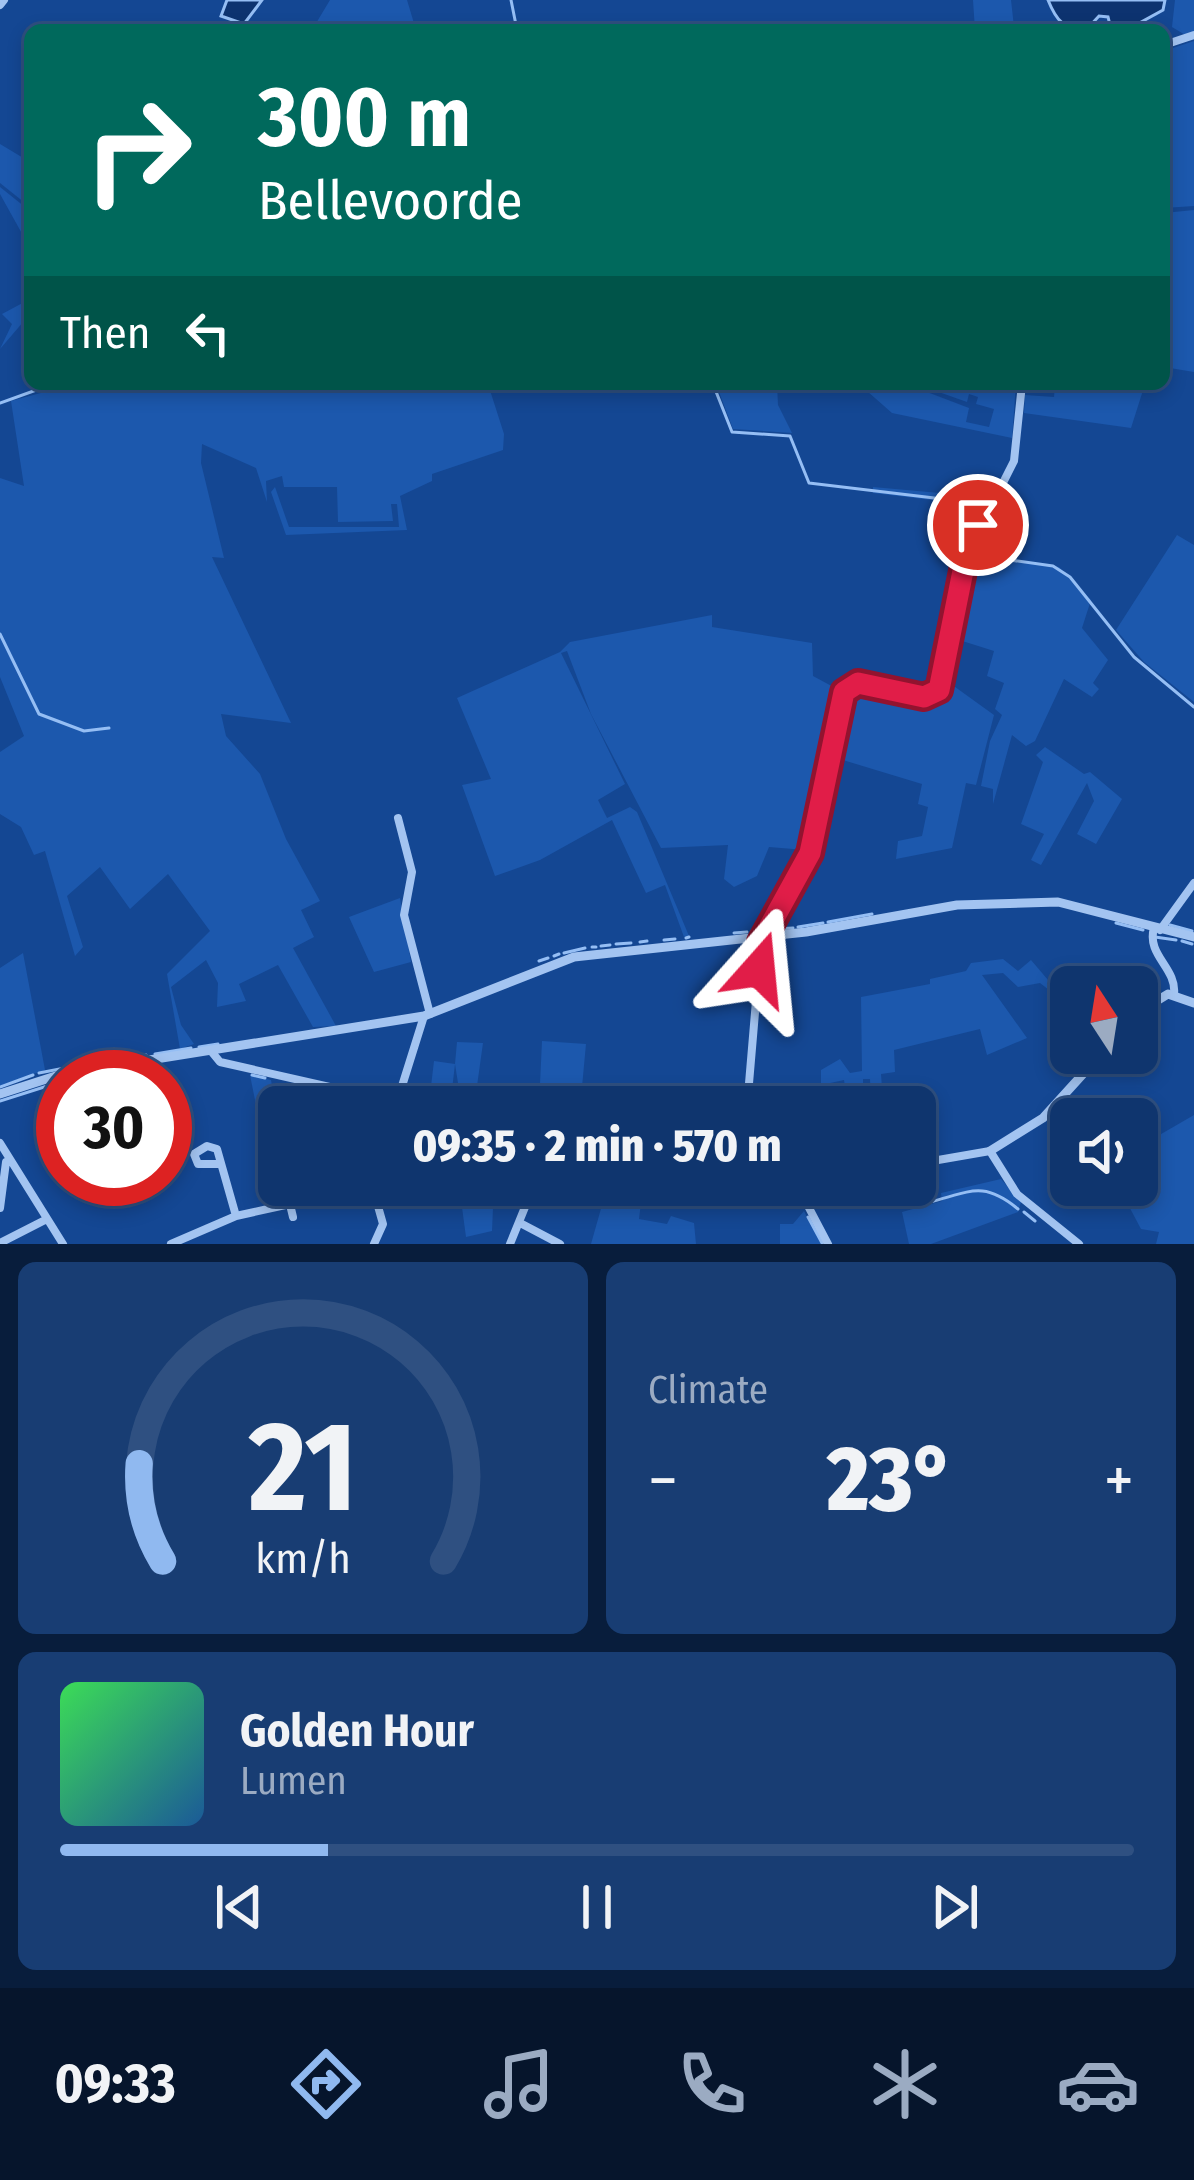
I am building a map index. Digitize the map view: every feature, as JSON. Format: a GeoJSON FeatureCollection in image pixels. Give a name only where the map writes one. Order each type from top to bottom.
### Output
{"type":"FeatureCollection","features":[{"type":"Feature","properties":{"kind":"street"},"geometry":{"type":"LineString","coordinates":[[749,1086],[764,937],[809,857],[844,692],[858,683],[924,697],[942,686],[969,546],[1014,461],[1021,390]]}},
{"type":"Feature","properties":{"kind":"street"},"geometry":{"type":"LineString","coordinates":[[398,818],[411,858],[404,915],[427,1016],[403,1086]]}},
{"type":"Feature","properties":{"kind":"street"},"geometry":{"type":"LineString","coordinates":[[1174,994],[1175,982],[1151,941],[1194,883]]}},
{"type":"Feature","properties":{"kind":"street"},"geometry":{"type":"LineString","coordinates":[[0,1094],[62,1074],[427,1016],[574,956],[764,937],[1020,899],[1058,902],[1194,938]]}},
{"type":"Feature","properties":{"kind":"street"},"geometry":{"type":"LineString","coordinates":[[1158,998],[1174,994],[1194,1003]]}},
{"type":"Feature","properties":{"kind":"street"},"geometry":{"type":"LineString","coordinates":[[212,1051],[220,1062],[326,1086]]}},
{"type":"Feature","properties":{"kind":"street"},"geometry":{"type":"LineString","coordinates":[[936,1160],[990,1151],[1043,1118],[1083,1074]]}},
{"type":"Feature","properties":{"kind":"street"},"geometry":{"type":"LineString","coordinates":[[0,1144],[64,1244]]}},
{"type":"Feature","properties":{"kind":"street"},"geometry":{"type":"LineString","coordinates":[[990,1151],[1017,1194],[1079,1244]]}},
{"type":"Feature","properties":{"kind":"street"},"geometry":{"type":"LineString","coordinates":[[0,1208],[7,1160]]}},
{"type":"Feature","properties":{"kind":"street"},"geometry":{"type":"LineString","coordinates":[[221,1164],[236,1216]]}},
{"type":"Feature","properties":{"kind":"street"},"geometry":{"type":"LineString","coordinates":[[170,1244],[236,1216],[281,1206]]}},
{"type":"Feature","properties":{"kind":"street"},"geometry":{"type":"LineString","coordinates":[[290,1206],[292,1216]]}},
{"type":"Feature","properties":{"kind":"street"},"geometry":{"type":"LineString","coordinates":[[374,1244],[383,1223],[378,1206]]}},
{"type":"Feature","properties":{"kind":"street"},"geometry":{"type":"LineString","coordinates":[[510,1244],[527,1206]]}},
{"type":"Feature","properties":{"kind":"street"},"geometry":{"type":"LineString","coordinates":[[808,1206],[828,1244]]}},
{"type":"Feature","properties":{"kind":"street"},"geometry":{"type":"LineString","coordinates":[[0,1243],[47,1219]]}},
{"type":"Feature","properties":{"kind":"street"},"geometry":{"type":"LineString","coordinates":[[522,1224],[560,1244]]}},
{"type":"Feature","properties":{"kind":"shaded area"},"geometry":{"type":"Polygon","coordinates":[[[227,0],[262,0],[244,24],[221,16],[227,0]]]}},
{"type":"Feature","properties":{"kind":"shaded area"},"geometry":{"type":"Polygon","coordinates":[[[330,0],[407,0],[414,24],[316,24],[330,0]]]}},
{"type":"Feature","properties":{"kind":"shaded area"},"geometry":{"type":"Polygon","coordinates":[[[973,0],[1011,0],[1014,24],[975,24],[973,0]]]}},
{"type":"Feature","properties":{"kind":"shaded area"},"geometry":{"type":"Polygon","coordinates":[[[1048,0],[1165,0],[1163,10],[1137,24],[1110,24],[1108,17],[1099,16],[1092,24],[1065,24],[1048,0]]]}},
{"type":"Feature","properties":{"kind":"shaded area"},"geometry":{"type":"Polygon","coordinates":[[[1175,0],[1194,0],[1194,33],[1187,36],[1172,27],[1175,0]]]}},
{"type":"Feature","properties":{"kind":"shaded area"},"geometry":{"type":"Polygon","coordinates":[[[1194,41],[1194,206],[1170,208],[1170,49],[1194,41]]]}},
{"type":"Feature","properties":{"kind":"shaded area"},"geometry":{"type":"Polygon","coordinates":[[[0,144],[24,158],[24,202],[0,183],[0,144]]]}},
{"type":"Feature","properties":{"kind":"shaded area"},"geometry":{"type":"Polygon","coordinates":[[[0,187],[24,206],[24,237],[0,187]]]}},
{"type":"Feature","properties":{"kind":"shaded area"},"geometry":{"type":"Polygon","coordinates":[[[1194,210],[1194,372],[1170,368],[1170,212],[1194,210]]]}},
{"type":"Feature","properties":{"kind":"shaded area"},"geometry":{"type":"Polygon","coordinates":[[[24,302],[24,321],[0,349],[12,324],[2,314],[24,302]]]}},
{"type":"Feature","properties":{"kind":"shaded area"},"geometry":{"type":"Polygon","coordinates":[[[490,390],[504,434],[503,450],[432,474],[432,481],[400,496],[407,530],[286,535],[271,492],[275,487],[289,527],[399,527],[397,504],[391,504],[393,521],[338,522],[337,487],[284,487],[282,476],[266,481],[267,502],[256,468],[202,444],[201,463],[224,558],[212,557],[291,723],[221,714],[226,736],[260,774],[286,839],[320,901],[301,910],[314,937],[293,948],[336,1026],[313,1027],[278,965],[239,984],[246,1001],[217,1007],[218,983],[206,960],[171,987],[181,1025],[194,1044],[180,1049],[167,974],[210,931],[168,874],[130,909],[100,867],[67,896],[83,947],[75,956],[45,851],[34,855],[21,827],[0,814],[0,752],[24,736],[0,677],[0,478],[24,486],[11,401],[48,391],[490,390]]]}},
{"type":"Feature","properties":{"kind":"shaded area"},"geometry":{"type":"Polygon","coordinates":[[[718,390],[777,390],[778,405],[792,433],[733,429],[718,390]]]}},
{"type":"Feature","properties":{"kind":"shaded area"},"geometry":{"type":"Polygon","coordinates":[[[866,390],[922,390],[969,408],[966,422],[989,427],[994,409],[976,404],[978,397],[969,394],[967,402],[933,390],[1016,390],[1012,438],[892,413],[866,390]]]}},
{"type":"Feature","properties":{"kind":"shaded area"},"geometry":{"type":"Polygon","coordinates":[[[1055,390],[1143,390],[1131,428],[1024,413],[1025,395],[1054,397],[1055,390]]]}},
{"type":"Feature","properties":{"kind":"shaded area"},"geometry":{"type":"Polygon","coordinates":[[[873,487],[973,496],[986,502],[970,537],[952,534],[957,503],[873,493],[873,487]]]}},
{"type":"Feature","properties":{"kind":"shaded area"},"geometry":{"type":"Polygon","coordinates":[[[1177,535],[1194,545],[1194,702],[1144,662],[1116,630],[1177,535]]]}},
{"type":"Feature","properties":{"kind":"shaded area"},"geometry":{"type":"Polygon","coordinates":[[[972,552],[1059,567],[1091,600],[1082,628],[1108,660],[1093,683],[1099,689],[1092,697],[1064,679],[1035,741],[1026,746],[1012,735],[993,804],[993,789],[981,786],[990,741],[1002,715],[995,709],[1004,683],[987,676],[994,651],[956,639],[972,552]]]}},
{"type":"Feature","properties":{"kind":"shaded area"},"geometry":{"type":"Polygon","coordinates":[[[712,615],[712,627],[812,643],[813,676],[839,690],[805,850],[769,847],[757,876],[734,887],[724,879],[728,845],[661,848],[591,714],[567,651],[561,653],[625,784],[598,800],[607,818],[630,807],[637,812],[689,936],[684,937],[665,885],[646,893],[612,820],[540,860],[495,876],[462,785],[491,779],[457,698],[560,652],[570,642],[712,615]]]}},
{"type":"Feature","properties":{"kind":"shaded area"},"geometry":{"type":"Polygon","coordinates":[[[951,684],[994,715],[976,785],[966,783],[952,848],[896,859],[898,841],[922,836],[928,807],[918,804],[922,784],[833,757],[848,694],[860,687],[932,700],[951,684]]]}},
{"type":"Feature","properties":{"kind":"shaded area"},"geometry":{"type":"Polygon","coordinates":[[[1045,747],[1084,774],[1090,772],[1122,799],[1096,844],[1077,834],[1094,801],[1087,783],[1041,865],[1031,860],[1044,834],[1021,824],[1043,762],[1036,755],[1045,747]]]}},
{"type":"Feature","properties":{"kind":"shaded area"},"geometry":{"type":"Polygon","coordinates":[[[400,898],[411,962],[374,972],[349,917],[400,898]]]}},
{"type":"Feature","properties":{"kind":"shaded area"},"geometry":{"type":"Polygon","coordinates":[[[23,953],[41,1050],[36,1050],[36,1073],[0,1086],[0,968],[23,953]]]}},
{"type":"Feature","properties":{"kind":"shaded area"},"geometry":{"type":"Polygon","coordinates":[[[1003,959],[1018,971],[1031,960],[1050,982],[1050,991],[1040,983],[1018,987],[1003,973],[982,975],[1027,1038],[987,1055],[980,1029],[894,1050],[895,1072],[881,1074],[882,1086],[870,1086],[870,1079],[863,1079],[863,1086],[845,1086],[844,1080],[821,1085],[821,1070],[840,1059],[850,1073],[862,1071],[861,997],[930,984],[930,979],[966,971],[971,963],[1003,959]]]}},
{"type":"Feature","properties":{"kind":"shaded area"},"geometry":{"type":"Polygon","coordinates":[[[542,1041],[586,1044],[582,1086],[540,1084],[542,1041]]]}},
{"type":"Feature","properties":{"kind":"shaded area"},"geometry":{"type":"Polygon","coordinates":[[[457,1042],[483,1043],[477,1086],[458,1083],[457,1042]]]}},
{"type":"Feature","properties":{"kind":"shaded area"},"geometry":{"type":"Polygon","coordinates":[[[434,1061],[455,1064],[452,1086],[431,1086],[434,1061]]]}},
{"type":"Feature","properties":{"kind":"shaded area"},"geometry":{"type":"Polygon","coordinates":[[[250,1075],[271,1080],[272,1086],[258,1086],[258,1115],[250,1075]]]}},
{"type":"Feature","properties":{"kind":"shaded area"},"geometry":{"type":"Polygon","coordinates":[[[1194,1115],[1194,1244],[1156,1244],[1159,1232],[1141,1229],[1129,1206],[1158,1206],[1158,1136],[1194,1115]]]}},
{"type":"Feature","properties":{"kind":"shaded area"},"geometry":{"type":"Polygon","coordinates":[[[1001,1179],[1021,1202],[1018,1212],[931,1244],[909,1244],[902,1212],[936,1206],[942,1201],[941,1193],[1001,1179]]]}},
{"type":"Feature","properties":{"kind":"shaded area"},"geometry":{"type":"Polygon","coordinates":[[[462,1206],[493,1206],[492,1231],[466,1237],[462,1206]]]}},
{"type":"Feature","properties":{"kind":"shaded area"},"geometry":{"type":"Polygon","coordinates":[[[602,1206],[641,1206],[639,1219],[667,1224],[671,1216],[694,1223],[696,1244],[591,1244],[602,1206]]]}},
{"type":"Feature","properties":{"kind":"shaded area"},"geometry":{"type":"Polygon","coordinates":[[[804,1211],[821,1244],[780,1244],[780,1224],[793,1224],[804,1211]]]}},
{"type":"Feature","properties":{"kind":"waterway"},"geometry":{"type":"LineString","coordinates":[[511,0],[516,24]]}},
{"type":"Feature","properties":{"kind":"waterway"},"geometry":{"type":"LineString","coordinates":[[0,403],[36,390]]}},
{"type":"Feature","properties":{"kind":"waterway"},"geometry":{"type":"LineString","coordinates":[[715,390],[732,432],[790,436],[809,483],[976,503],[964,543]]}},
{"type":"Feature","properties":{"kind":"waterway"},"geometry":{"type":"LineString","coordinates":[[974,555],[1053,566],[1070,577],[1134,657],[1194,707]]}},
{"type":"Feature","properties":{"kind":"waterway"},"geometry":{"type":"LineString","coordinates":[[0,634],[39,714],[84,731],[109,728]]}},
{"type":"Feature","properties":{"kind":"waterway"},"geometry":{"type":"LineString","coordinates":[[828,922],[872,914]]}},
{"type":"Feature","properties":{"kind":"waterway"},"geometry":{"type":"LineString","coordinates":[[752,931],[767,923]]}},
{"type":"Feature","properties":{"kind":"waterway"},"geometry":{"type":"LineString","coordinates":[[798,927],[823,923]]}},
{"type":"Feature","properties":{"kind":"waterway"},"geometry":{"type":"LineString","coordinates":[[1116,923],[1143,930]]}},
{"type":"Feature","properties":{"kind":"waterway"},"geometry":{"type":"LineString","coordinates":[[1170,925],[1192,931]]}},
{"type":"Feature","properties":{"kind":"waterway"},"geometry":{"type":"LineString","coordinates":[[775,929],[793,928]]}},
{"type":"Feature","properties":{"kind":"waterway"},"geometry":{"type":"LineString","coordinates":[[734,933],[747,932]]}},
{"type":"Feature","properties":{"kind":"waterway"},"geometry":{"type":"LineString","coordinates":[[1155,937],[1176,940]]}},
{"type":"Feature","properties":{"kind":"waterway"},"geometry":{"type":"LineString","coordinates":[[664,940],[675,939]]}},
{"type":"Feature","properties":{"kind":"waterway"},"geometry":{"type":"LineString","coordinates":[[640,942],[647,941]]}},
{"type":"Feature","properties":{"kind":"waterway"},"geometry":{"type":"LineString","coordinates":[[1182,941],[1192,944]]}},
{"type":"Feature","properties":{"kind":"waterway"},"geometry":{"type":"LineString","coordinates":[[616,944],[631,943]]}},
{"type":"Feature","properties":{"kind":"waterway"},"geometry":{"type":"LineString","coordinates":[[601,946],[610,945]]}},
{"type":"Feature","properties":{"kind":"waterway"},"geometry":{"type":"LineString","coordinates":[[564,953],[585,948]]}},
{"type":"Feature","properties":{"kind":"waterway"},"geometry":{"type":"LineString","coordinates":[[554,956],[559,954]]}},
{"type":"Feature","properties":{"kind":"waterway"},"geometry":{"type":"LineString","coordinates":[[539,961],[548,958]]}},
{"type":"Feature","properties":{"kind":"waterway"},"geometry":{"type":"LineString","coordinates":[[199,1047],[218,1044]]}},
{"type":"Feature","properties":{"kind":"waterway"},"geometry":{"type":"LineString","coordinates":[[179,1050],[191,1048]]}},
{"type":"Feature","properties":{"kind":"waterway"},"geometry":{"type":"LineString","coordinates":[[0,1087],[33,1075]]}},
{"type":"Feature","properties":{"kind":"waterway"},"geometry":{"type":"LineString","coordinates":[[252,1075],[265,1078]]}},
{"type":"Feature","properties":{"kind":"waterway"},"geometry":{"type":"LineString","coordinates":[[0,1101],[36,1090]]}},
{"type":"Feature","properties":{"kind":"waterway"},"geometry":{"type":"LineString","coordinates":[[936,1200],[985,1191],[1018,1209]]}},
{"type":"Feature","properties":{"kind":"waterway"},"geometry":{"type":"LineString","coordinates":[[1024,1212],[1035,1221]]}},
{"type":"Feature","properties":{"kind":"waterway"},"geometry":{"type":"LineString","coordinates":[[808,1217],[822,1243]]}},
{"type":"Feature","properties":{"kind":"route"},"geometry":{"type":"LineString","coordinates":[[759,969],[761,942],[810,853],[844,692],[858,683],[924,697],[939,690],[946,676],[966,556],[978,525]]}}]}
